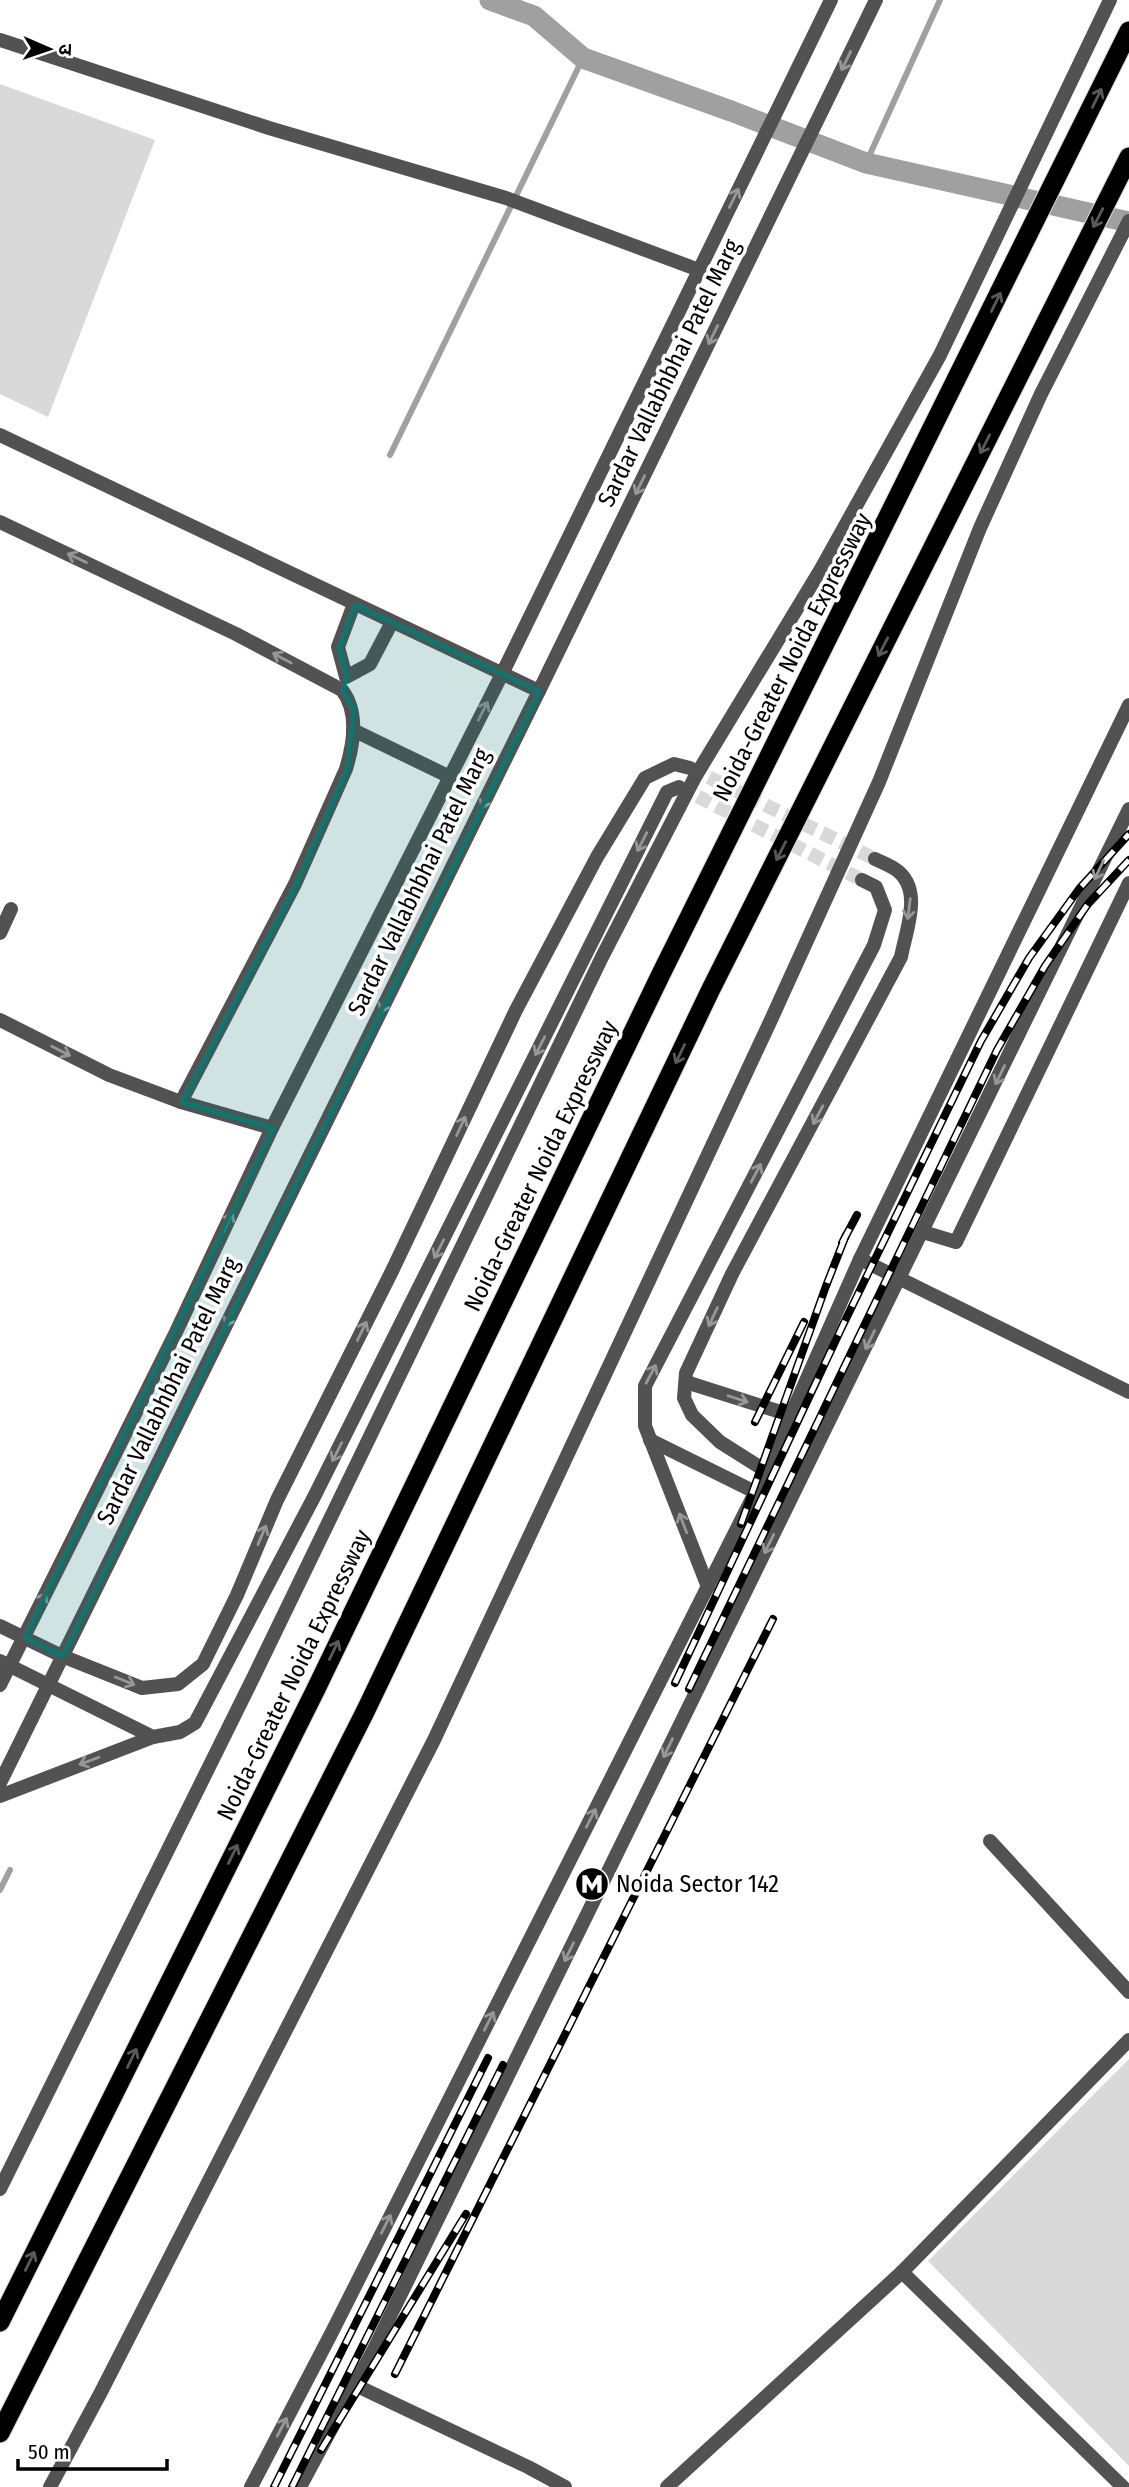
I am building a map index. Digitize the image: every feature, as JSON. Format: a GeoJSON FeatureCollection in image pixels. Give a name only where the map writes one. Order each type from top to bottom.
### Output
{"type":"FeatureCollection","features":[{"type":"Feature","properties":{"kind":"highway","name":"Noida-Greater Noida Expressway"},"geometry":{"type":"LineString","coordinates":[[0,2322],[315,1691],[667,961],[1129,31]]}},
{"type":"Feature","properties":{"kind":"highway"},"geometry":{"type":"LineString","coordinates":[[0,2432],[359,1724],[710,991],[1129,157]]}},
{"type":"Feature","properties":{"kind":"street","name":"Sardar Vallabhbhai Patel Marg"},"geometry":{"type":"LineString","coordinates":[[0,1685],[5,1663],[24,1637],[176,1332],[272,1128],[502,674],[831,0]]}},
{"type":"Feature","properties":{"kind":"street","name":"Sardar Vallabhbhai Patel Marg"},"geometry":{"type":"LineString","coordinates":[[0,1783],[539,691],[876,0]]}},
{"type":"Feature","properties":{"kind":"street"},"geometry":{"type":"LineString","coordinates":[[0,2189],[255,1674],[602,957],[695,777],[821,569],[940,355],[1110,0]]}},
{"type":"Feature","properties":{"kind":"street"},"geometry":{"type":"LineString","coordinates":[[0,40],[269,128],[506,198],[701,265]]}},
{"type":"Feature","properties":{"kind":"street"},"geometry":{"type":"LineString","coordinates":[[50,2487],[434,1740],[770,1022],[878,782],[980,528],[1041,394],[1129,220]]}},
{"type":"Feature","properties":{"kind":"street"},"geometry":{"type":"LineString","coordinates":[[0,435],[539,691]]}},
{"type":"Feature","properties":{"kind":"street"},"geometry":{"type":"LineString","coordinates":[[0,522],[344,683]]}},
{"type":"Feature","properties":{"kind":"street"},"geometry":{"type":"LineString","coordinates":[[181,1102],[295,884],[346,769],[351,752],[352,710],[338,647],[354,604]]}},
{"type":"Feature","properties":{"kind":"street"},"geometry":{"type":"LineString","coordinates":[[344,683],[370,664],[392,622]]}},
{"type":"Feature","properties":{"kind":"street"},"geometry":{"type":"LineString","coordinates":[[251,2487],[331,2334],[766,1471],[860,1259],[1129,705]]}},
{"type":"Feature","properties":{"kind":"street"},"geometry":{"type":"LineString","coordinates":[[353,730],[450,777]]}},
{"type":"Feature","properties":{"kind":"street"},"geometry":{"type":"LineString","coordinates":[[0,1626],[62,1656],[142,1688],[178,1684],[203,1664],[237,1595],[277,1500],[393,1269],[516,1010],[597,857],[645,778],[674,764],[690,768]]}},
{"type":"Feature","properties":{"kind":"street"},"geometry":{"type":"LineString","coordinates":[[0,1796],[153,1737],[180,1732],[195,1723],[314,1497],[667,792],[679,787]]}},
{"type":"Feature","properties":{"kind":"street"},"geometry":{"type":"LineString","coordinates":[[300,2487],[355,2385],[901,1279],[1129,809]]}},
{"type":"Feature","properties":{"kind":"street"},"geometry":{"type":"LineString","coordinates":[[766,1471],[720,1442],[692,1415],[684,1398],[686,1373],[732,1274],[901,957],[912,902],[909,886],[897,870],[875,859]]}},
{"type":"Feature","properties":{"kind":"street"},"geometry":{"type":"LineString","coordinates":[[708,1587],[645,1426],[645,1385],[874,945],[885,910],[876,887],[862,880]]}},
{"type":"Feature","properties":{"kind":"street"},"geometry":{"type":"LineString","coordinates":[[923,1232],[956,1242],[1129,883]]}},
{"type":"Feature","properties":{"kind":"street"},"geometry":{"type":"LineString","coordinates":[[0,933],[11,909]]}},
{"type":"Feature","properties":{"kind":"street"},"geometry":{"type":"LineString","coordinates":[[0,1020],[109,1075],[181,1102],[272,1128]]}},
{"type":"Feature","properties":{"kind":"street"},"geometry":{"type":"LineString","coordinates":[[860,1259],[1129,1392]]}},
{"type":"Feature","properties":{"kind":"street"},"geometry":{"type":"LineString","coordinates":[[686,1382],[790,1415]]}},
{"type":"Feature","properties":{"kind":"street"},"geometry":{"type":"LineString","coordinates":[[650,1440],[755,1492]]}},
{"type":"Feature","properties":{"kind":"street"},"geometry":{"type":"LineString","coordinates":[[5,1663],[153,1737]]}},
{"type":"Feature","properties":{"kind":"street"},"geometry":{"type":"LineString","coordinates":[[990,1841],[1129,1992]]}},
{"type":"Feature","properties":{"kind":"street"},"geometry":{"type":"LineString","coordinates":[[667,2487],[902,2272],[1129,2040]]}},
{"type":"Feature","properties":{"kind":"street"},"geometry":{"type":"LineString","coordinates":[[902,2272],[1123,2487]]}},
{"type":"Feature","properties":{"kind":"street"},"geometry":{"type":"LineString","coordinates":[[355,2385],[565,2487]]}},
{"type":"Feature","properties":{"kind":"highlighted area"},"geometry":{"type":"Polygon","coordinates":[[[354,604],[539,691],[62,1656],[24,1637],[272,1128],[181,1102],[295,884],[346,769],[353,710],[342,690],[346,677],[338,647],[354,604]]]}},
{"type":"Feature","properties":{"kind":"shaded area"},"geometry":{"type":"Polygon","coordinates":[[[0,84],[155,140],[48,417],[0,394],[0,84]]]}},
{"type":"Feature","properties":{"kind":"shaded area"},"geometry":{"type":"Polygon","coordinates":[[[1129,2059],[1129,2466],[928,2261],[1129,2059]]]}},
{"type":"Feature","properties":{"kind":"waterway"},"geometry":{"type":"LineString","coordinates":[[490,0],[534,16],[583,58],[866,163],[1129,222]]}},
{"type":"Feature","properties":{"kind":"waterway"},"geometry":{"type":"LineString","coordinates":[[866,163],[940,0]]}},
{"type":"Feature","properties":{"kind":"waterway"},"geometry":{"type":"LineString","coordinates":[[390,455],[583,58]]}},
{"type":"Feature","properties":{"kind":"waterway"},"geometry":{"type":"LineString","coordinates":[[0,1890],[10,1870]]}},
{"type":"Feature","properties":{"kind":"tunnel"},"geometry":{"type":"LineString","coordinates":[[690,768],[875,859]]}},
{"type":"Feature","properties":{"kind":"tunnel"},"geometry":{"type":"LineString","coordinates":[[679,787],[862,880]]}},
{"type":"Feature","properties":{"kind":"railway"},"geometry":{"type":"LineString","coordinates":[[675,1683],[842,1327],[981,1041],[1029,958],[1079,889],[1129,834]]}},
{"type":"Feature","properties":{"kind":"railway"},"geometry":{"type":"LineString","coordinates":[[689,1689],[997,1050],[1045,966],[1088,904],[1129,860]]}},
{"type":"Feature","properties":{"kind":"railway"},"geometry":{"type":"LineString","coordinates":[[842,1243],[857,1215]]}},
{"type":"Feature","properties":{"kind":"railway"},"geometry":{"type":"LineString","coordinates":[[741,1524],[846,1235]]}},
{"type":"Feature","properties":{"kind":"railway"},"geometry":{"type":"LineString","coordinates":[[755,1422],[804,1322]]}},
{"type":"Feature","properties":{"kind":"railway"},"geometry":{"type":"LineString","coordinates":[[395,2374],[773,1619]]}},
{"type":"Feature","properties":{"kind":"railway"},"geometry":{"type":"LineString","coordinates":[[274,2487],[488,2058]]}},
{"type":"Feature","properties":{"kind":"railway"},"geometry":{"type":"LineString","coordinates":[[292,2487],[503,2065]]}},
{"type":"Feature","properties":{"kind":"railway"},"geometry":{"type":"LineString","coordinates":[[321,2450],[466,2214]]}},
{"type":"Feature","properties":{"kind":"place","name":"Noida Sector 142"},"geometry":{"type":"Point","coordinates":[592,1884]}}]}
